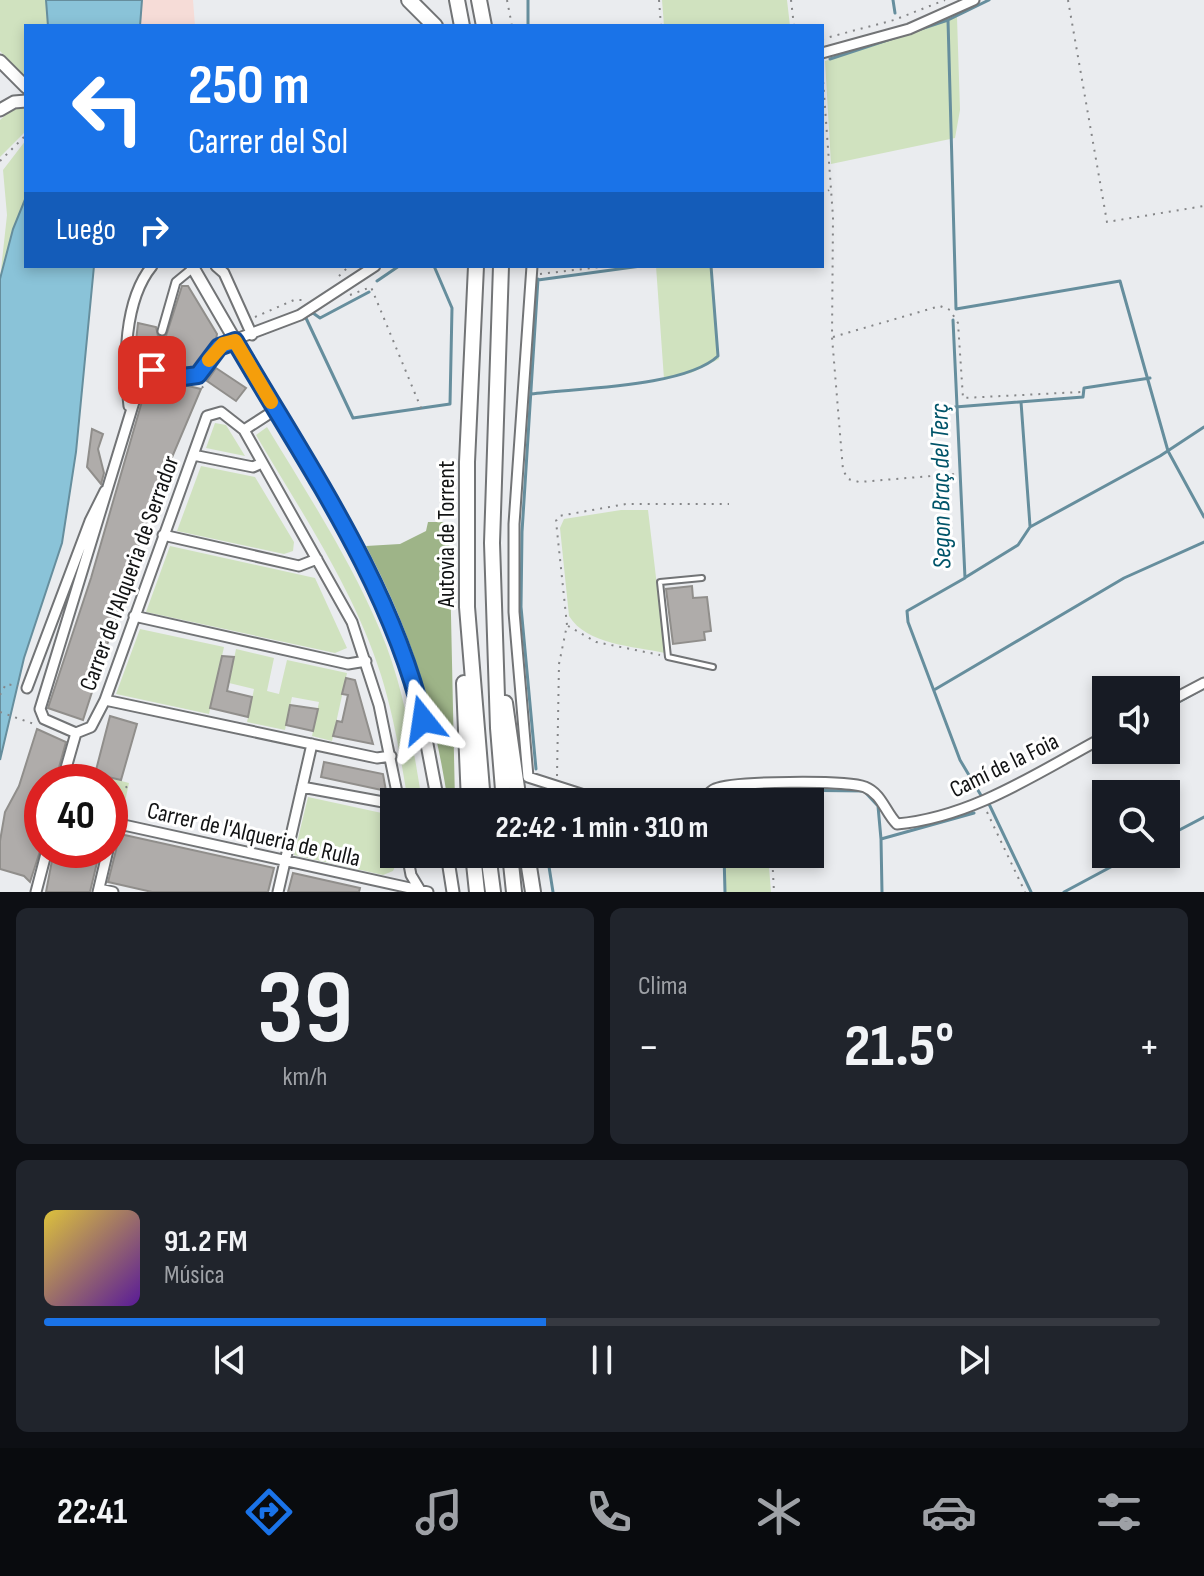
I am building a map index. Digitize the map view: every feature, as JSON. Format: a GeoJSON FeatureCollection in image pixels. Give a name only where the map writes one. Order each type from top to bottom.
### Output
{"type":"FeatureCollection","features":[{"type":"Feature","properties":{"kind":"highway"},"geometry":{"type":"LineString","coordinates":[[409,0],[433,24]]}},
{"type":"Feature","properties":{"kind":"highway"},"geometry":{"type":"LineString","coordinates":[[457,0],[462,24]]}},
{"type":"Feature","properties":{"kind":"highway"},"geometry":{"type":"LineString","coordinates":[[479,0],[484,24]]}},
{"type":"Feature","properties":{"kind":"highway","name":"Autovia de Torrent"},"geometry":{"type":"LineString","coordinates":[[476,268],[467,462],[467,607],[482,788]]}},
{"type":"Feature","properties":{"kind":"highway","name":"Autovia de Torrent"},"geometry":{"type":"LineString","coordinates":[[501,268],[494,428],[493,617],[503,788]]}},
{"type":"Feature","properties":{"kind":"highway"},"geometry":{"type":"LineString","coordinates":[[467,607],[462,635],[468,788]]}},
{"type":"Feature","properties":{"kind":"highway"},"geometry":{"type":"LineString","coordinates":[[493,617],[517,788]]}},
{"type":"Feature","properties":{"kind":"highway"},"geometry":{"type":"LineString","coordinates":[[474,868],[477,892]]}},
{"type":"Feature","properties":{"kind":"highway"},"geometry":{"type":"LineString","coordinates":[[490,868],[493,892]]}},
{"type":"Feature","properties":{"kind":"highway"},"geometry":{"type":"LineString","coordinates":[[511,868],[514,892]]}},
{"type":"Feature","properties":{"kind":"highway"},"geometry":{"type":"LineString","coordinates":[[529,868],[533,892]]}},
{"type":"Feature","properties":{"kind":"street"},"geometry":{"type":"LineString","coordinates":[[824,52],[909,29],[974,0]]}},
{"type":"Feature","properties":{"kind":"street"},"geometry":{"type":"LineString","coordinates":[[0,61],[24,85]]}},
{"type":"Feature","properties":{"kind":"street"},"geometry":{"type":"LineString","coordinates":[[0,110],[14,102],[24,101]]}},
{"type":"Feature","properties":{"kind":"street"},"geometry":{"type":"LineString","coordinates":[[131,413],[128,379],[133,305],[151,268]]}},
{"type":"Feature","properties":{"kind":"street"},"geometry":{"type":"LineString","coordinates":[[162,331],[176,282],[191,268]]}},
{"type":"Feature","properties":{"kind":"street"},"geometry":{"type":"LineString","coordinates":[[193,268],[370,573],[399,638],[425,728],[436,788]]}},
{"type":"Feature","properties":{"kind":"street"},"geometry":{"type":"LineString","coordinates":[[218,268],[224,273],[252,335]]}},
{"type":"Feature","properties":{"kind":"street"},"geometry":{"type":"LineString","coordinates":[[67,764],[76,733],[44,719],[40,709],[136,388],[146,372],[183,377],[198,375],[219,347],[300,315],[342,282],[371,268]]}},
{"type":"Feature","properties":{"kind":"street"},"geometry":{"type":"LineString","coordinates":[[532,270],[517,467],[514,598],[528,777],[564,788]]}},
{"type":"Feature","properties":{"kind":"street"},"geometry":{"type":"LineString","coordinates":[[275,410],[244,430],[352,622],[366,661],[391,756],[395,788]]}},
{"type":"Feature","properties":{"kind":"street","name":"Carrer de l'Alqueria de Serrador"},"geometry":{"type":"LineString","coordinates":[[76,733],[91,727],[105,700],[207,416],[221,412],[244,430]]}},
{"type":"Feature","properties":{"kind":"street"},"geometry":{"type":"LineString","coordinates":[[193,455],[253,467],[262,463]]}},
{"type":"Feature","properties":{"kind":"street"},"geometry":{"type":"LineString","coordinates":[[27,688],[90,521],[109,485]]}},
{"type":"Feature","properties":{"kind":"street"},"geometry":{"type":"LineString","coordinates":[[163,535],[299,566],[317,559]]}},
{"type":"Feature","properties":{"kind":"street"},"geometry":{"type":"LineString","coordinates":[[134,616],[348,664],[366,661]]}},
{"type":"Feature","properties":{"kind":"street"},"geometry":{"type":"LineString","coordinates":[[1180,696],[1204,683]]}},
{"type":"Feature","properties":{"kind":"street"},"geometry":{"type":"LineString","coordinates":[[105,700],[377,758],[391,756]]}},
{"type":"Feature","properties":{"kind":"street","name":"Camí de la Foia"},"geometry":{"type":"LineString","coordinates":[[727,788],[804,782],[863,786],[878,794],[897,824],[924,822],[975,806],[1092,743]]}},
{"type":"Feature","properties":{"kind":"street"},"geometry":{"type":"LineString","coordinates":[[278,892],[312,744]]}},
{"type":"Feature","properties":{"kind":"street"},"geometry":{"type":"LineString","coordinates":[[302,787],[380,804]]}},
{"type":"Feature","properties":{"kind":"street","name":"Carrer de l'Alqueria de Rulla"},"geometry":{"type":"LineString","coordinates":[[128,827],[424,891]]}},
{"type":"Feature","properties":{"kind":"street"},"geometry":{"type":"LineString","coordinates":[[36,892],[42,868]]}},
{"type":"Feature","properties":{"kind":"street"},"geometry":{"type":"LineString","coordinates":[[104,868],[99,890],[113,892]]}},
{"type":"Feature","properties":{"kind":"street","name":"Carrer de l'Alqueria de Rulla"},"geometry":{"type":"LineString","coordinates":[[389,884],[404,877],[408,868]]}},
{"type":"Feature","properties":{"kind":"street"},"geometry":{"type":"LineString","coordinates":[[410,868],[424,891]]}},
{"type":"Feature","properties":{"kind":"street"},"geometry":{"type":"LineString","coordinates":[[449,868],[453,892]]}},
{"type":"Feature","properties":{"kind":"lane"},"geometry":{"type":"LineString","coordinates":[[702,578],[660,582],[668,657],[713,667]]}},
{"type":"Feature","properties":{"kind":"path"},"geometry":{"type":"LineString","coordinates":[[507,0],[512,24]]}},
{"type":"Feature","properties":{"kind":"path"},"geometry":{"type":"LineString","coordinates":[[659,0],[661,24]]}},
{"type":"Feature","properties":{"kind":"path"},"geometry":{"type":"LineString","coordinates":[[791,0],[794,24]]}},
{"type":"Feature","properties":{"kind":"path"},"geometry":{"type":"LineString","coordinates":[[824,38],[894,20],[945,0]]}},
{"type":"Feature","properties":{"kind":"path"},"geometry":{"type":"LineString","coordinates":[[1068,0],[1107,222],[1204,206]]}},
{"type":"Feature","properties":{"kind":"path"},"geometry":{"type":"LineString","coordinates":[[824,97],[833,217],[832,337],[843,470],[848,479],[859,482],[956,474]]}},
{"type":"Feature","properties":{"kind":"path"},"geometry":{"type":"LineString","coordinates":[[0,161],[24,137]]}},
{"type":"Feature","properties":{"kind":"path"},"geometry":{"type":"LineString","coordinates":[[824,194],[830,190]]}},
{"type":"Feature","properties":{"kind":"path"},"geometry":{"type":"LineString","coordinates":[[355,268],[342,282],[351,297],[371,287],[421,408]]}},
{"type":"Feature","properties":{"kind":"path"},"geometry":{"type":"LineString","coordinates":[[532,270],[570,268]]}},
{"type":"Feature","properties":{"kind":"path"},"geometry":{"type":"LineString","coordinates":[[252,320],[306,300]]}},
{"type":"Feature","properties":{"kind":"path"},"geometry":{"type":"LineString","coordinates":[[832,337],[940,306],[950,310],[958,323],[963,398],[1081,392]]}},
{"type":"Feature","properties":{"kind":"path"},"geometry":{"type":"LineString","coordinates":[[555,785],[558,772],[559,664],[567,625],[556,521],[559,516],[626,504],[729,504]]}},
{"type":"Feature","properties":{"kind":"path"},"geometry":{"type":"LineString","coordinates":[[567,625],[596,642],[668,657]]}},
{"type":"Feature","properties":{"kind":"path"},"geometry":{"type":"LineString","coordinates":[[0,695],[6,684],[27,688]]}},
{"type":"Feature","properties":{"kind":"path"},"geometry":{"type":"LineString","coordinates":[[0,712],[35,724]]}},
{"type":"Feature","properties":{"kind":"path"},"geometry":{"type":"LineString","coordinates":[[975,806],[986,811],[1025,892]]}},
{"type":"Feature","properties":{"kind":"path"},"geometry":{"type":"LineString","coordinates":[[773,868],[774,892]]}},
{"type":"Feature","properties":{"kind":"shaded area"},"geometry":{"type":"Polygon","coordinates":[[[142,0],[193,0],[195,24],[140,24],[142,0]]]}},
{"type":"Feature","properties":{"kind":"green space"},"geometry":{"type":"Polygon","coordinates":[[[0,0],[46,0],[48,24],[24,24],[24,77],[0,51],[0,0]]]}},
{"type":"Feature","properties":{"kind":"green space"},"geometry":{"type":"Polygon","coordinates":[[[662,0],[787,0],[790,24],[664,24],[662,0]]]}},
{"type":"Feature","properties":{"kind":"green space"},"geometry":{"type":"Polygon","coordinates":[[[957,17],[960,110],[955,138],[831,164],[825,61],[957,17]]]}},
{"type":"Feature","properties":{"kind":"green space"},"geometry":{"type":"Polygon","coordinates":[[[24,107],[24,133],[0,157],[0,120],[11,110],[24,107]]]}},
{"type":"Feature","properties":{"kind":"green space"},"geometry":{"type":"Polygon","coordinates":[[[24,143],[24,202],[13,229],[0,279],[7,215],[3,170],[24,143]]]}},
{"type":"Feature","properties":{"kind":"green space"},"geometry":{"type":"Polygon","coordinates":[[[656,268],[712,268],[719,359],[691,373],[664,379],[656,268]]]}},
{"type":"Feature","properties":{"kind":"green space"},"geometry":{"type":"Polygon","coordinates":[[[215,423],[226,425],[245,456],[206,448],[215,423]]]}},
{"type":"Feature","properties":{"kind":"green space"},"geometry":{"type":"Polygon","coordinates":[[[267,427],[342,552],[368,604],[388,651],[401,693],[420,788],[406,788],[386,691],[356,612],[325,552],[256,435],[267,427]]]}},
{"type":"Feature","properties":{"kind":"green space"},"geometry":{"type":"Polygon","coordinates":[[[201,466],[255,477],[294,542],[293,551],[284,554],[177,531],[201,466]]]}},
{"type":"Feature","properties":{"kind":"green space"},"geometry":{"type":"Polygon","coordinates":[[[621,510],[648,510],[665,653],[599,639],[577,626],[569,616],[560,528],[564,519],[621,510]]]}},
{"type":"Feature","properties":{"kind":"green space"},"geometry":{"type":"Polygon","coordinates":[[[428,522],[449,522],[455,788],[445,788],[419,670],[396,610],[366,546],[400,544],[426,531],[428,522]]]}},
{"type":"Feature","properties":{"kind":"green space"},"geometry":{"type":"Polygon","coordinates":[[[170,546],[315,578],[347,648],[335,653],[146,612],[170,546]]]}},
{"type":"Feature","properties":{"kind":"green space"},"geometry":{"type":"Polygon","coordinates":[[[140,629],[224,647],[209,714],[116,694],[140,629]]]}},
{"type":"Feature","properties":{"kind":"green space"},"geometry":{"type":"Polygon","coordinates":[[[236,649],[274,658],[267,691],[279,694],[287,660],[347,673],[332,741],[312,736],[319,702],[292,697],[285,730],[247,722],[254,689],[229,683],[236,649]]]}},
{"type":"Feature","properties":{"kind":"green space"},"geometry":{"type":"Polygon","coordinates":[[[308,797],[380,813],[380,868],[394,868],[383,875],[294,855],[308,797]]]}},
{"type":"Feature","properties":{"kind":"green space"},"geometry":{"type":"Polygon","coordinates":[[[725,868],[769,868],[771,892],[726,892],[725,868]]]}},
{"type":"Feature","properties":{"kind":"water"},"geometry":{"type":"Polygon","coordinates":[[[46,0],[142,0],[140,24],[48,24],[46,0]]]}},
{"type":"Feature","properties":{"kind":"water"},"geometry":{"type":"Polygon","coordinates":[[[24,202],[24,268],[94,268],[76,452],[62,543],[24,658],[0,760],[0,279],[13,229],[24,202]]]}},
{"type":"Feature","properties":{"kind":"building"},"geometry":{"type":"Polygon","coordinates":[[[182,286],[188,286],[217,334],[216,340],[194,368],[134,360],[138,323],[156,327],[158,336],[166,336],[182,286]]]}},
{"type":"Feature","properties":{"kind":"building"},"geometry":{"type":"Polygon","coordinates":[[[216,368],[246,388],[236,401],[207,381],[216,368]]]}},
{"type":"Feature","properties":{"kind":"building"},"geometry":{"type":"Polygon","coordinates":[[[154,378],[201,389],[153,502],[83,720],[48,708],[91,578],[147,384],[154,378]]]}},
{"type":"Feature","properties":{"kind":"building"},"geometry":{"type":"Polygon","coordinates":[[[92,429],[103,434],[98,449],[104,473],[101,484],[87,467],[92,429]]]}},
{"type":"Feature","properties":{"kind":"building"},"geometry":{"type":"Polygon","coordinates":[[[692,586],[693,598],[707,597],[711,631],[704,632],[705,640],[673,644],[666,589],[692,586]]]}},
{"type":"Feature","properties":{"kind":"building"},"geometry":{"type":"Polygon","coordinates":[[[222,656],[234,657],[227,691],[252,697],[248,717],[210,708],[222,656]]]}},
{"type":"Feature","properties":{"kind":"building"},"geometry":{"type":"Polygon","coordinates":[[[346,678],[355,680],[373,744],[333,736],[337,721],[342,722],[348,695],[342,694],[346,678]]]}},
{"type":"Feature","properties":{"kind":"building"},"geometry":{"type":"Polygon","coordinates":[[[290,705],[318,709],[313,731],[286,725],[290,705]]]}},
{"type":"Feature","properties":{"kind":"building"},"geometry":{"type":"Polygon","coordinates":[[[110,716],[137,724],[126,764],[98,764],[110,716]]]}},
{"type":"Feature","properties":{"kind":"building"},"geometry":{"type":"Polygon","coordinates":[[[37,729],[66,742],[60,764],[26,764],[37,729]]]}},
{"type":"Feature","properties":{"kind":"building"},"geometry":{"type":"Polygon","coordinates":[[[324,762],[383,774],[385,788],[380,790],[321,777],[324,762]]]}},
{"type":"Feature","properties":{"kind":"building"},"geometry":{"type":"Polygon","coordinates":[[[24,770],[24,868],[35,868],[30,882],[24,876],[0,869],[0,841],[5,812],[24,770]]]}},
{"type":"Feature","properties":{"kind":"building"},"geometry":{"type":"Polygon","coordinates":[[[128,836],[274,868],[268,892],[152,892],[108,882],[112,868],[128,868],[128,836]]]}},
{"type":"Feature","properties":{"kind":"building"},"geometry":{"type":"Polygon","coordinates":[[[51,868],[96,868],[90,892],[46,892],[51,868]]]}},
{"type":"Feature","properties":{"kind":"building"},"geometry":{"type":"Polygon","coordinates":[[[293,873],[360,888],[359,892],[288,892],[293,873]]]}},
{"type":"Feature","properties":{"kind":"waterway"},"geometry":{"type":"LineString","coordinates":[[528,0],[528,24]]}},
{"type":"Feature","properties":{"kind":"waterway"},"geometry":{"type":"LineString","coordinates":[[893,0],[895,13]]}},
{"type":"Feature","properties":{"kind":"waterway"},"geometry":{"type":"LineString","coordinates":[[989,0],[948,20],[956,309],[1120,281],[1168,451],[1204,517]]}},
{"type":"Feature","properties":{"kind":"waterway"},"geometry":{"type":"LineString","coordinates":[[830,59],[948,20]]}},
{"type":"Feature","properties":{"kind":"waterway"},"geometry":{"type":"LineString","coordinates":[[377,281],[396,268]]}},
{"type":"Feature","properties":{"kind":"waterway"},"geometry":{"type":"LineString","coordinates":[[305,316],[353,418],[450,404],[452,308],[435,268]]}},
{"type":"Feature","properties":{"kind":"waterway"},"geometry":{"type":"LineString","coordinates":[[538,280],[626,268]]}},
{"type":"Feature","properties":{"kind":"waterway"},"geometry":{"type":"LineString","coordinates":[[531,394],[657,380],[682,374],[718,356],[711,268]]}},
{"type":"Feature","properties":{"kind":"waterway"},"geometry":{"type":"LineString","coordinates":[[536,769],[521,607],[522,532],[538,279]]}},
{"type":"Feature","properties":{"kind":"waterway"},"geometry":{"type":"LineString","coordinates":[[306,316],[313,313],[320,318],[369,292]]}},
{"type":"Feature","properties":{"kind":"waterway","name":"Segon Braç del Terç"},"geometry":{"type":"LineString","coordinates":[[953,320],[965,578],[907,611],[908,622],[960,760],[982,797]]}},
{"type":"Feature","properties":{"kind":"waterway"},"geometry":{"type":"LineString","coordinates":[[262,334],[285,325]]}},
{"type":"Feature","properties":{"kind":"waterway"},"geometry":{"type":"LineString","coordinates":[[955,407],[1083,397],[1084,388],[1150,378]]}},
{"type":"Feature","properties":{"kind":"waterway"},"geometry":{"type":"LineString","coordinates":[[1021,402],[1030,526]]}},
{"type":"Feature","properties":{"kind":"waterway"},"geometry":{"type":"LineString","coordinates":[[966,577],[1018,545],[1030,527],[1160,456],[1204,427]]}},
{"type":"Feature","properties":{"kind":"waterway"},"geometry":{"type":"LineString","coordinates":[[934,690],[1124,578],[1204,542]]}},
{"type":"Feature","properties":{"kind":"waterway"},"geometry":{"type":"LineString","coordinates":[[1180,701],[1204,688]]}},
{"type":"Feature","properties":{"kind":"waterway"},"geometry":{"type":"LineString","coordinates":[[824,791],[864,791],[878,806],[881,839]]}},
{"type":"Feature","properties":{"kind":"waterway"},"geometry":{"type":"LineString","coordinates":[[988,804],[998,798]]}},
{"type":"Feature","properties":{"kind":"waterway","name":"Segon Braç del Terç"},"geometry":{"type":"LineString","coordinates":[[989,804],[1031,892]]}},
{"type":"Feature","properties":{"kind":"waterway"},"geometry":{"type":"LineString","coordinates":[[882,892],[881,839],[974,813]]}},
{"type":"Feature","properties":{"kind":"waterway"},"geometry":{"type":"LineString","coordinates":[[1180,830],[1204,817]]}},
{"type":"Feature","properties":{"kind":"waterway"},"geometry":{"type":"LineString","coordinates":[[549,868],[553,892]]}},
{"type":"Feature","properties":{"kind":"waterway"},"geometry":{"type":"LineString","coordinates":[[724,868],[725,892]]}},
{"type":"Feature","properties":{"kind":"waterway"},"geometry":{"type":"LineString","coordinates":[[1064,892],[1109,868]]}},
{"type":"Feature","properties":{"kind":"slow traffic"},"geometry":{"type":"LineString","coordinates":[[209,360],[223,344],[235,341],[271,402]]}},
{"type":"Feature","properties":{"kind":"route"},"geometry":{"type":"LineString","coordinates":[[152,370],[183,377],[198,375],[219,347],[235,341],[370,573],[399,638],[423,720]]}}]}
